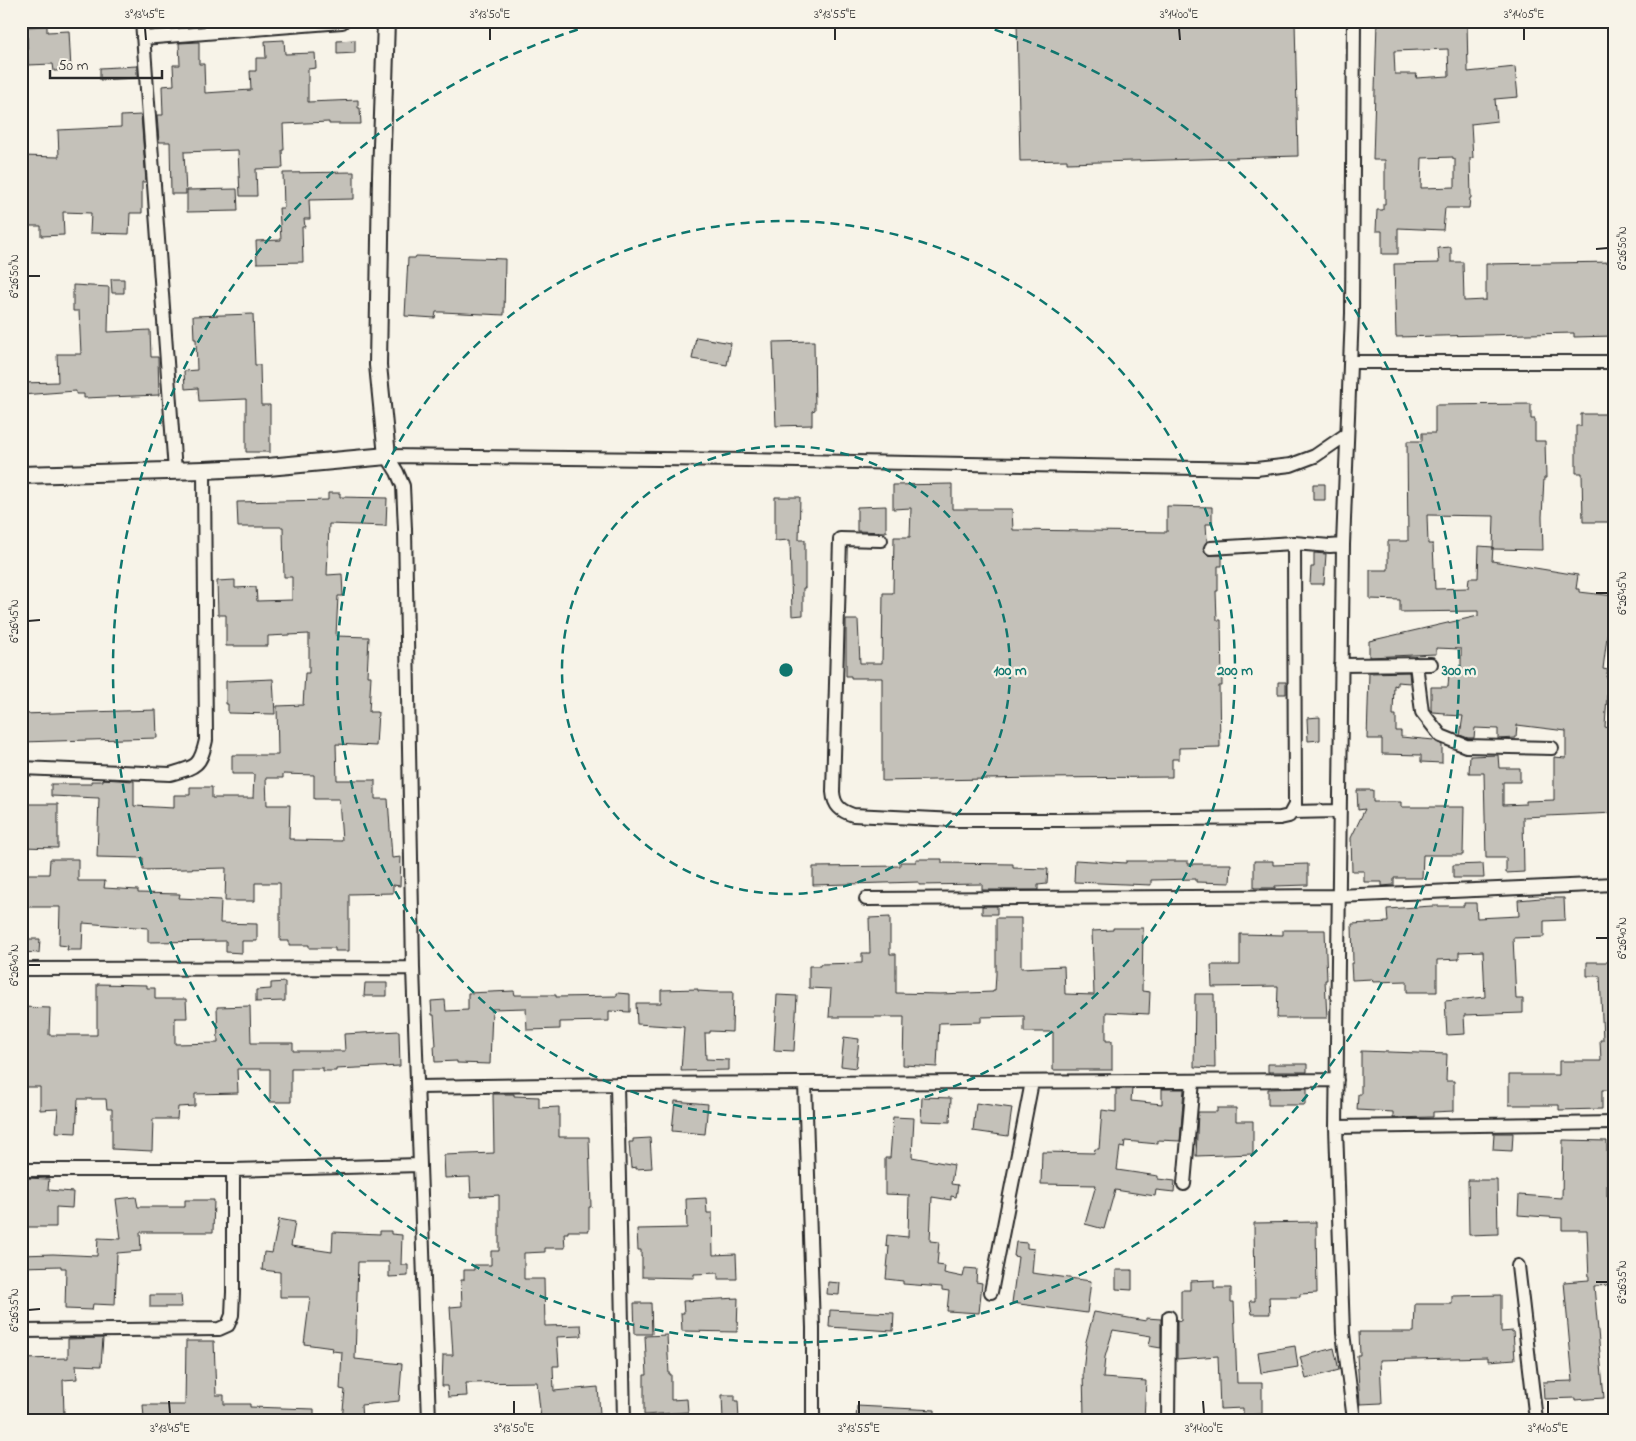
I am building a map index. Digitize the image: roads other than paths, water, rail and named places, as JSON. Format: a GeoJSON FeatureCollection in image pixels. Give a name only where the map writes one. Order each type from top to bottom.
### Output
{"type":"FeatureCollection","features":[{"type":"Feature","properties":{"kind":"street"},"geometry":{"type":"LineString","coordinates":[[142,21],[175,471]]}},
{"type":"Feature","properties":{"kind":"street"},"geometry":{"type":"LineString","coordinates":[[386,21],[378,365],[387,456],[403,486],[413,968],[428,1420]]}},
{"type":"Feature","properties":{"kind":"street"},"geometry":{"type":"LineString","coordinates":[[1354,21],[1352,312],[1343,545],[1336,1127],[1343,1333],[1354,1420]]}},
{"type":"Feature","properties":{"kind":"street"},"geometry":{"type":"LineString","coordinates":[[144,38],[342,22]]}},
{"type":"Feature","properties":{"kind":"street"},"geometry":{"type":"LineString","coordinates":[[1350,362],[1615,362]]}},
{"type":"Feature","properties":{"kind":"street"},"geometry":{"type":"LineString","coordinates":[[21,475],[268,467],[387,456],[1256,469],[1291,465],[1316,456],[1347,434]]}},
{"type":"Feature","properties":{"kind":"street"},"geometry":{"type":"LineString","coordinates":[[21,768],[170,774],[190,769],[202,759],[206,740],[204,470]]}},
{"type":"Feature","properties":{"kind":"street"},"geometry":{"type":"LineString","coordinates":[[882,540],[840,539],[833,792],[837,806],[853,815],[947,819],[1053,820],[1280,818],[1289,816],[1295,805],[1294,543]]}},
{"type":"Feature","properties":{"kind":"street"},"geometry":{"type":"LineString","coordinates":[[1211,548],[1294,543],[1330,546],[1343,545]]}},
{"type":"Feature","properties":{"kind":"street"},"geometry":{"type":"LineString","coordinates":[[1416,664],[1422,712],[1442,736],[1466,746],[1552,748]]}},
{"type":"Feature","properties":{"kind":"street"},"geometry":{"type":"LineString","coordinates":[[1342,665],[1431,664]]}},
{"type":"Feature","properties":{"kind":"street"},"geometry":{"type":"LineString","coordinates":[[1292,812],[1339,811]]}},
{"type":"Feature","properties":{"kind":"street"},"geometry":{"type":"LineString","coordinates":[[866,899],[1338,896],[1615,884]]}},
{"type":"Feature","properties":{"kind":"street"},"geometry":{"type":"LineString","coordinates":[[21,969],[413,968]]}},
{"type":"Feature","properties":{"kind":"street"},"geometry":{"type":"LineString","coordinates":[[418,1087],[1337,1080]]}},
{"type":"Feature","properties":{"kind":"street"},"geometry":{"type":"LineString","coordinates":[[1184,1184],[1193,1081]]}},
{"type":"Feature","properties":{"kind":"street"},"geometry":{"type":"LineString","coordinates":[[991,1292],[1032,1082]]}},
{"type":"Feature","properties":{"kind":"street"},"geometry":{"type":"LineString","coordinates":[[805,1083],[813,1328],[813,1420]]}},
{"type":"Feature","properties":{"kind":"street"},"geometry":{"type":"LineString","coordinates":[[617,1084],[624,1420]]}},
{"type":"Feature","properties":{"kind":"street"},"geometry":{"type":"LineString","coordinates":[[1336,1127],[1615,1123]]}},
{"type":"Feature","properties":{"kind":"street"},"geometry":{"type":"LineString","coordinates":[[21,1170],[233,1170],[420,1165]]}},
{"type":"Feature","properties":{"kind":"street"},"geometry":{"type":"LineString","coordinates":[[21,1331],[219,1329],[228,1325],[232,1315],[233,1292],[233,1170]]}},
{"type":"Feature","properties":{"kind":"street"},"geometry":{"type":"LineString","coordinates":[[1518,1266],[1536,1420]]}},
{"type":"Feature","properties":{"kind":"street"},"geometry":{"type":"LineString","coordinates":[[1168,1420],[1170,1317]]}}]}
